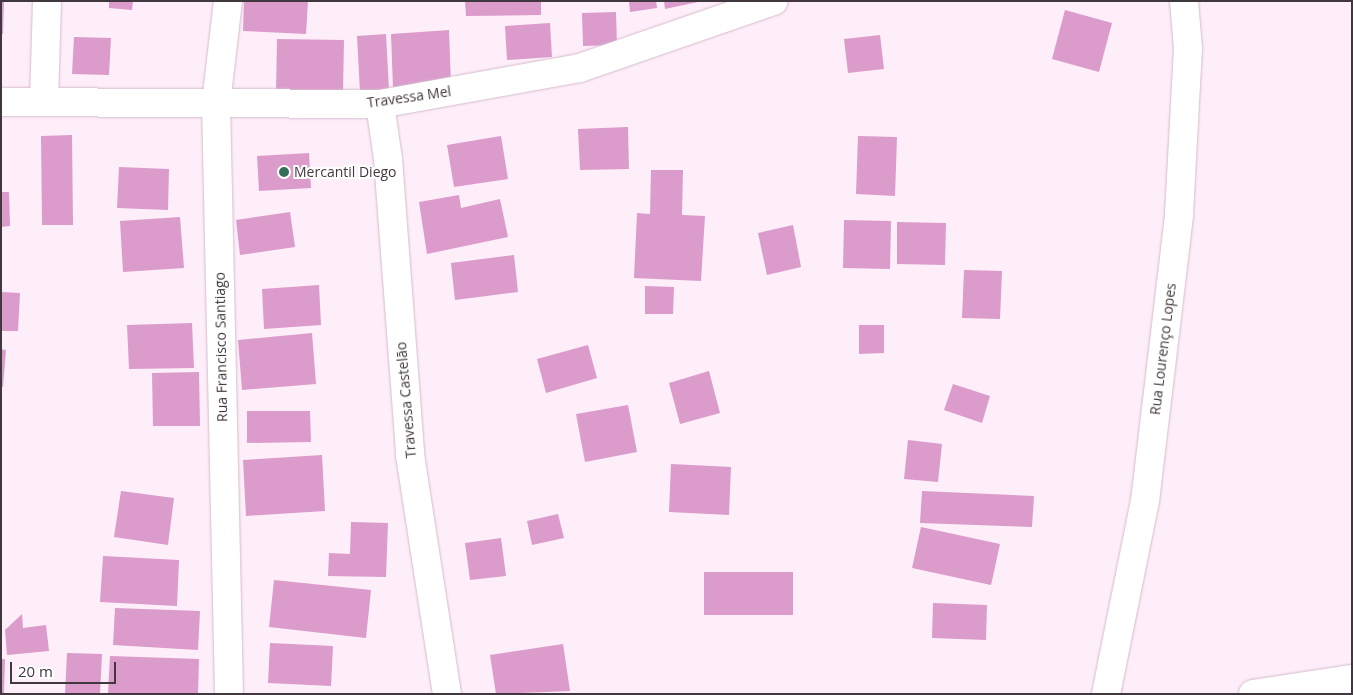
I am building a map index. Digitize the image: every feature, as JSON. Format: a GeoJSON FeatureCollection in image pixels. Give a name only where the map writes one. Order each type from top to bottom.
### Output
{"type":"FeatureCollection","features":[{"type":"Feature","properties":{"kind":"street"},"geometry":{"type":"LineString","coordinates":[[44,102],[48,1]]}},
{"type":"Feature","properties":{"kind":"street","name":"Rua Francisco Santiago"},"geometry":{"type":"LineString","coordinates":[[228,1],[216,103],[229,694]]}},
{"type":"Feature","properties":{"kind":"street","name":"Travessa Mel"},"geometry":{"type":"LineString","coordinates":[[1,102],[380,104],[580,68],[774,1]]}},
{"type":"Feature","properties":{"kind":"street","name":"Rua Lourenço Lopes"},"geometry":{"type":"LineString","coordinates":[[1106,694],[1145,501],[1178,224],[1188,48],[1184,1]]}},
{"type":"Feature","properties":{"kind":"street","name":"Travessa Castelão"},"geometry":{"type":"LineString","coordinates":[[380,104],[388,159],[410,454],[446,694]]}},
{"type":"Feature","properties":{"kind":"street"},"geometry":{"type":"LineString","coordinates":[[1252,694],[1352,679]]}},
{"type":"Feature","properties":{"kind":"building"},"geometry":{"type":"Polygon","coordinates":[[[1,1],[4,1],[3,34],[1,34],[1,1]]]}},
{"type":"Feature","properties":{"kind":"building"},"geometry":{"type":"Polygon","coordinates":[[[109,1],[133,1],[132,10],[109,8],[109,1]]]}},
{"type":"Feature","properties":{"kind":"building"},"geometry":{"type":"Polygon","coordinates":[[[244,1],[308,1],[306,34],[243,31],[244,1]]]}},
{"type":"Feature","properties":{"kind":"building"},"geometry":{"type":"Polygon","coordinates":[[[465,1],[541,1],[541,15],[466,16],[465,1]]]}},
{"type":"Feature","properties":{"kind":"building"},"geometry":{"type":"Polygon","coordinates":[[[629,1],[656,1],[657,8],[630,12],[629,1]]]}},
{"type":"Feature","properties":{"kind":"building"},"geometry":{"type":"Polygon","coordinates":[[[664,1],[698,1],[698,2],[665,9],[664,1]]]}},
{"type":"Feature","properties":{"kind":"building"},"geometry":{"type":"Polygon","coordinates":[[[1065,10],[1112,23],[1099,72],[1052,59],[1065,10]]]}},
{"type":"Feature","properties":{"kind":"building"},"geometry":{"type":"Polygon","coordinates":[[[616,12],[617,45],[583,46],[582,13],[616,12]]]}},
{"type":"Feature","properties":{"kind":"building"},"geometry":{"type":"Polygon","coordinates":[[[550,23],[552,57],[507,60],[505,26],[550,23]]]}},
{"type":"Feature","properties":{"kind":"building"},"geometry":{"type":"Polygon","coordinates":[[[449,30],[451,85],[393,88],[391,34],[449,30]]]}},
{"type":"Feature","properties":{"kind":"building"},"geometry":{"type":"Polygon","coordinates":[[[386,34],[389,90],[360,92],[357,36],[386,34]]]}},
{"type":"Feature","properties":{"kind":"building"},"geometry":{"type":"Polygon","coordinates":[[[880,35],[884,69],[848,73],[844,39],[880,35]]]}},
{"type":"Feature","properties":{"kind":"building"},"geometry":{"type":"Polygon","coordinates":[[[74,37],[111,38],[109,75],[72,74],[74,37]]]}},
{"type":"Feature","properties":{"kind":"building"},"geometry":{"type":"Polygon","coordinates":[[[277,39],[344,40],[343,93],[276,92],[277,39]]]}},
{"type":"Feature","properties":{"kind":"building"},"geometry":{"type":"Polygon","coordinates":[[[628,127],[629,169],[580,170],[578,129],[628,127]]]}},
{"type":"Feature","properties":{"kind":"building"},"geometry":{"type":"Polygon","coordinates":[[[72,135],[73,225],[42,225],[41,136],[72,135]]]}},
{"type":"Feature","properties":{"kind":"building"},"geometry":{"type":"Polygon","coordinates":[[[501,136],[508,179],[454,187],[447,145],[501,136]]]}},
{"type":"Feature","properties":{"kind":"building"},"geometry":{"type":"Polygon","coordinates":[[[858,136],[897,137],[895,196],[856,194],[858,136]]]}},
{"type":"Feature","properties":{"kind":"building","name":"Mercantil Diego"},"geometry":{"type":"Polygon","coordinates":[[[309,153],[311,188],[259,191],[257,156],[309,153]]]}},
{"type":"Feature","properties":{"kind":"building"},"geometry":{"type":"Polygon","coordinates":[[[119,167],[169,169],[168,210],[117,208],[119,167]]]}},
{"type":"Feature","properties":{"kind":"building"},"geometry":{"type":"Polygon","coordinates":[[[651,170],[683,170],[682,215],[705,216],[701,281],[634,278],[637,213],[650,214],[651,170]]]}},
{"type":"Feature","properties":{"kind":"building"},"geometry":{"type":"Polygon","coordinates":[[[1,192],[9,192],[10,226],[1,227],[1,192]]]}},
{"type":"Feature","properties":{"kind":"building"},"geometry":{"type":"Polygon","coordinates":[[[459,195],[461,208],[500,199],[508,237],[427,254],[419,202],[459,195]]]}},
{"type":"Feature","properties":{"kind":"building"},"geometry":{"type":"Polygon","coordinates":[[[290,212],[295,247],[240,255],[236,220],[290,212]]]}},
{"type":"Feature","properties":{"kind":"building"},"geometry":{"type":"Polygon","coordinates":[[[180,217],[184,268],[123,272],[120,221],[180,217]]]}},
{"type":"Feature","properties":{"kind":"building"},"geometry":{"type":"Polygon","coordinates":[[[844,220],[891,221],[890,269],[843,268],[844,220]]]}},
{"type":"Feature","properties":{"kind":"building"},"geometry":{"type":"Polygon","coordinates":[[[897,222],[946,223],[945,265],[897,264],[897,222]]]}},
{"type":"Feature","properties":{"kind":"building"},"geometry":{"type":"Polygon","coordinates":[[[793,225],[801,267],[767,275],[758,233],[793,225]]]}},
{"type":"Feature","properties":{"kind":"building"},"geometry":{"type":"Polygon","coordinates":[[[514,255],[518,292],[455,300],[451,263],[514,255]]]}},
{"type":"Feature","properties":{"kind":"building"},"geometry":{"type":"Polygon","coordinates":[[[964,270],[1002,271],[1000,319],[962,318],[964,270]]]}},
{"type":"Feature","properties":{"kind":"building"},"geometry":{"type":"Polygon","coordinates":[[[319,285],[321,325],[264,329],[262,289],[319,285]]]}},
{"type":"Feature","properties":{"kind":"building"},"geometry":{"type":"Polygon","coordinates":[[[645,286],[674,287],[673,314],[645,314],[645,286]]]}},
{"type":"Feature","properties":{"kind":"building"},"geometry":{"type":"Polygon","coordinates":[[[1,292],[20,293],[18,331],[1,331],[1,292]]]}},
{"type":"Feature","properties":{"kind":"building"},"geometry":{"type":"Polygon","coordinates":[[[192,323],[194,368],[129,369],[127,325],[192,323]]]}},
{"type":"Feature","properties":{"kind":"building"},"geometry":{"type":"Polygon","coordinates":[[[859,325],[884,325],[884,353],[859,354],[859,325]]]}},
{"type":"Feature","properties":{"kind":"building"},"geometry":{"type":"Polygon","coordinates":[[[312,333],[316,384],[242,390],[238,340],[312,333]]]}},
{"type":"Feature","properties":{"kind":"building"},"geometry":{"type":"Polygon","coordinates":[[[588,345],[597,378],[546,393],[537,359],[588,345]]]}},
{"type":"Feature","properties":{"kind":"building"},"geometry":{"type":"Polygon","coordinates":[[[1,349],[6,350],[3,387],[1,387],[1,349]]]}},
{"type":"Feature","properties":{"kind":"building"},"geometry":{"type":"Polygon","coordinates":[[[709,371],[720,413],[680,424],[669,383],[709,371]]]}},
{"type":"Feature","properties":{"kind":"building"},"geometry":{"type":"Polygon","coordinates":[[[199,372],[200,426],[153,426],[152,373],[199,372]]]}},
{"type":"Feature","properties":{"kind":"building"},"geometry":{"type":"Polygon","coordinates":[[[953,384],[990,396],[982,423],[944,410],[953,384]]]}},
{"type":"Feature","properties":{"kind":"building"},"geometry":{"type":"Polygon","coordinates":[[[628,405],[637,452],[585,462],[576,414],[628,405]]]}},
{"type":"Feature","properties":{"kind":"building"},"geometry":{"type":"Polygon","coordinates":[[[247,411],[310,411],[311,442],[247,443],[247,411]]]}},
{"type":"Feature","properties":{"kind":"building"},"geometry":{"type":"Polygon","coordinates":[[[908,440],[942,444],[938,482],[904,479],[908,440]]]}},
{"type":"Feature","properties":{"kind":"building"},"geometry":{"type":"Polygon","coordinates":[[[322,455],[325,511],[246,516],[243,460],[322,455]]]}},
{"type":"Feature","properties":{"kind":"building"},"geometry":{"type":"Polygon","coordinates":[[[671,464],[731,467],[729,515],[669,512],[671,464]]]}},
{"type":"Feature","properties":{"kind":"building"},"geometry":{"type":"Polygon","coordinates":[[[121,491],[174,498],[168,545],[114,537],[121,491]]]}},
{"type":"Feature","properties":{"kind":"building"},"geometry":{"type":"Polygon","coordinates":[[[922,491],[1034,496],[1032,527],[920,523],[922,491]]]}},
{"type":"Feature","properties":{"kind":"building"},"geometry":{"type":"Polygon","coordinates":[[[558,514],[564,538],[532,545],[527,521],[558,514]]]}},
{"type":"Feature","properties":{"kind":"building"},"geometry":{"type":"Polygon","coordinates":[[[351,522],[388,523],[386,577],[328,576],[329,553],[350,554],[351,522]]]}},
{"type":"Feature","properties":{"kind":"building"},"geometry":{"type":"Polygon","coordinates":[[[921,527],[1000,544],[991,585],[912,568],[921,527]]]}},
{"type":"Feature","properties":{"kind":"building"},"geometry":{"type":"Polygon","coordinates":[[[501,538],[506,576],[470,580],[465,543],[501,538]]]}},
{"type":"Feature","properties":{"kind":"building"},"geometry":{"type":"Polygon","coordinates":[[[103,556],[179,560],[177,606],[100,602],[103,556]]]}},
{"type":"Feature","properties":{"kind":"building"},"geometry":{"type":"Polygon","coordinates":[[[704,572],[793,572],[793,615],[704,615],[704,572]]]}},
{"type":"Feature","properties":{"kind":"building"},"geometry":{"type":"Polygon","coordinates":[[[274,580],[371,590],[366,638],[269,627],[274,580]]]}},
{"type":"Feature","properties":{"kind":"building"},"geometry":{"type":"Polygon","coordinates":[[[933,603],[987,605],[986,640],[932,638],[933,603]]]}},
{"type":"Feature","properties":{"kind":"building"},"geometry":{"type":"Polygon","coordinates":[[[115,608],[200,611],[198,650],[113,645],[115,608]]]}},
{"type":"Feature","properties":{"kind":"building"},"geometry":{"type":"Polygon","coordinates":[[[22,614],[23,628],[46,625],[49,651],[7,655],[5,630],[22,614]]]}},
{"type":"Feature","properties":{"kind":"building"},"geometry":{"type":"Polygon","coordinates":[[[270,643],[333,646],[331,686],[268,683],[270,643]]]}},
{"type":"Feature","properties":{"kind":"building"},"geometry":{"type":"Polygon","coordinates":[[[563,644],[570,691],[496,694],[490,655],[563,644]]]}},
{"type":"Feature","properties":{"kind":"building"},"geometry":{"type":"Polygon","coordinates":[[[67,653],[102,654],[100,694],[65,694],[67,653]]]}},
{"type":"Feature","properties":{"kind":"building"},"geometry":{"type":"Polygon","coordinates":[[[110,656],[199,659],[198,694],[108,694],[110,656]]]}},
{"type":"Feature","properties":{"kind":"building"},"geometry":{"type":"Polygon","coordinates":[[[1,659],[5,659],[4,694],[1,694],[1,659]]]}},
{"type":"Feature","properties":{"kind":"place","name":"Mercantil Diego"},"geometry":{"type":"Point","coordinates":[284,172]}}]}
